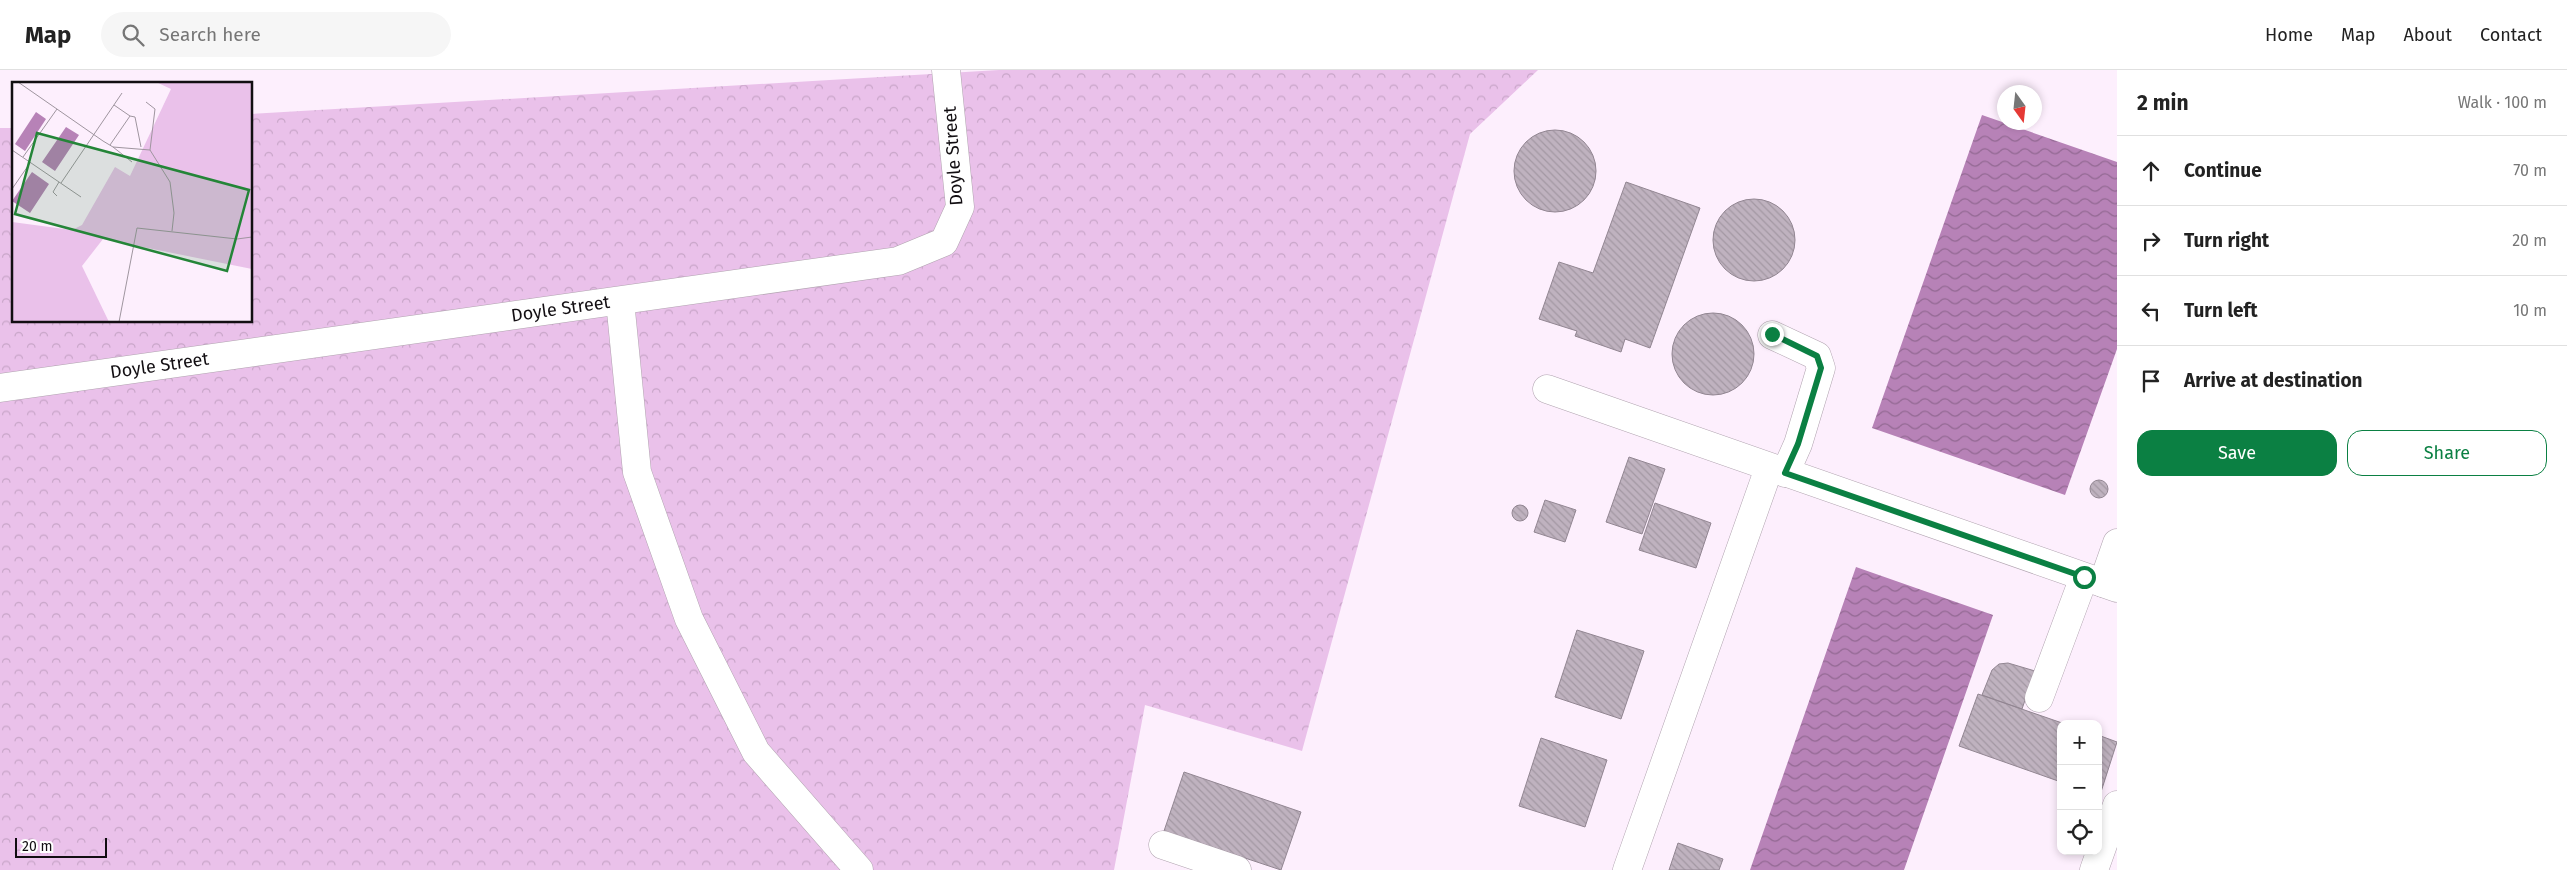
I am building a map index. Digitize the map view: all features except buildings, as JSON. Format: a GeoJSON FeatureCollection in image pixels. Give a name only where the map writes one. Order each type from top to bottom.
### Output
{"type":"FeatureCollection","features":[{"type":"Feature","properties":{"kind":"street","name":"Doyle Street"},"geometry":{"type":"LineString","coordinates":[[0,388],[898,261],[944,242],[960,206],[946,70]]}},
{"type":"Feature","properties":{"kind":"street"},"geometry":{"type":"LineString","coordinates":[[620,301],[637,472],[689,620],[756,752],[859,870]]}},
{"type":"Feature","properties":{"kind":"street"},"geometry":{"type":"LineString","coordinates":[[1627,870],[1777,470],[1798,444],[1821,368],[1817,356],[1772,334]]}},
{"type":"Feature","properties":{"kind":"street"},"geometry":{"type":"LineString","coordinates":[[1547,389],[2102,583]]}},
{"type":"Feature","properties":{"kind":"street"},"geometry":{"type":"LineString","coordinates":[[2039,698],[2102,583],[2117,543]]}},
{"type":"Feature","properties":{"kind":"street"},"geometry":{"type":"LineString","coordinates":[[2094,870],[2117,805]]}},
{"type":"Feature","properties":{"kind":"street"},"geometry":{"type":"LineString","coordinates":[[1163,845],[1237,870]]}},
{"type":"Feature","properties":{"kind":"green space"},"geometry":{"type":"Polygon","coordinates":[[[999,70],[1538,70],[1470,134],[1302,751],[1145,705],[1114,870],[0,870],[0,128],[12,128],[12,322],[252,322],[252,114],[999,70]]]}},
{"type":"Feature","properties":{"kind":"water"},"geometry":{"type":"Polygon","coordinates":[[[1982,115],[1997,120],[1997,130],[2025,130],[2117,162],[2117,349],[2065,495],[1872,428],[1982,115]]]}},
{"type":"Feature","properties":{"kind":"water"},"geometry":{"type":"Polygon","coordinates":[[[1856,567],[1993,615],[1904,870],[1750,870],[1856,567]]]}},
{"type":"Feature","properties":{"kind":"route"},"geometry":{"type":"LineString","coordinates":[[1772,334],[1817,356],[1821,368],[1798,444],[1785,473],[2084,577]]}}]}
